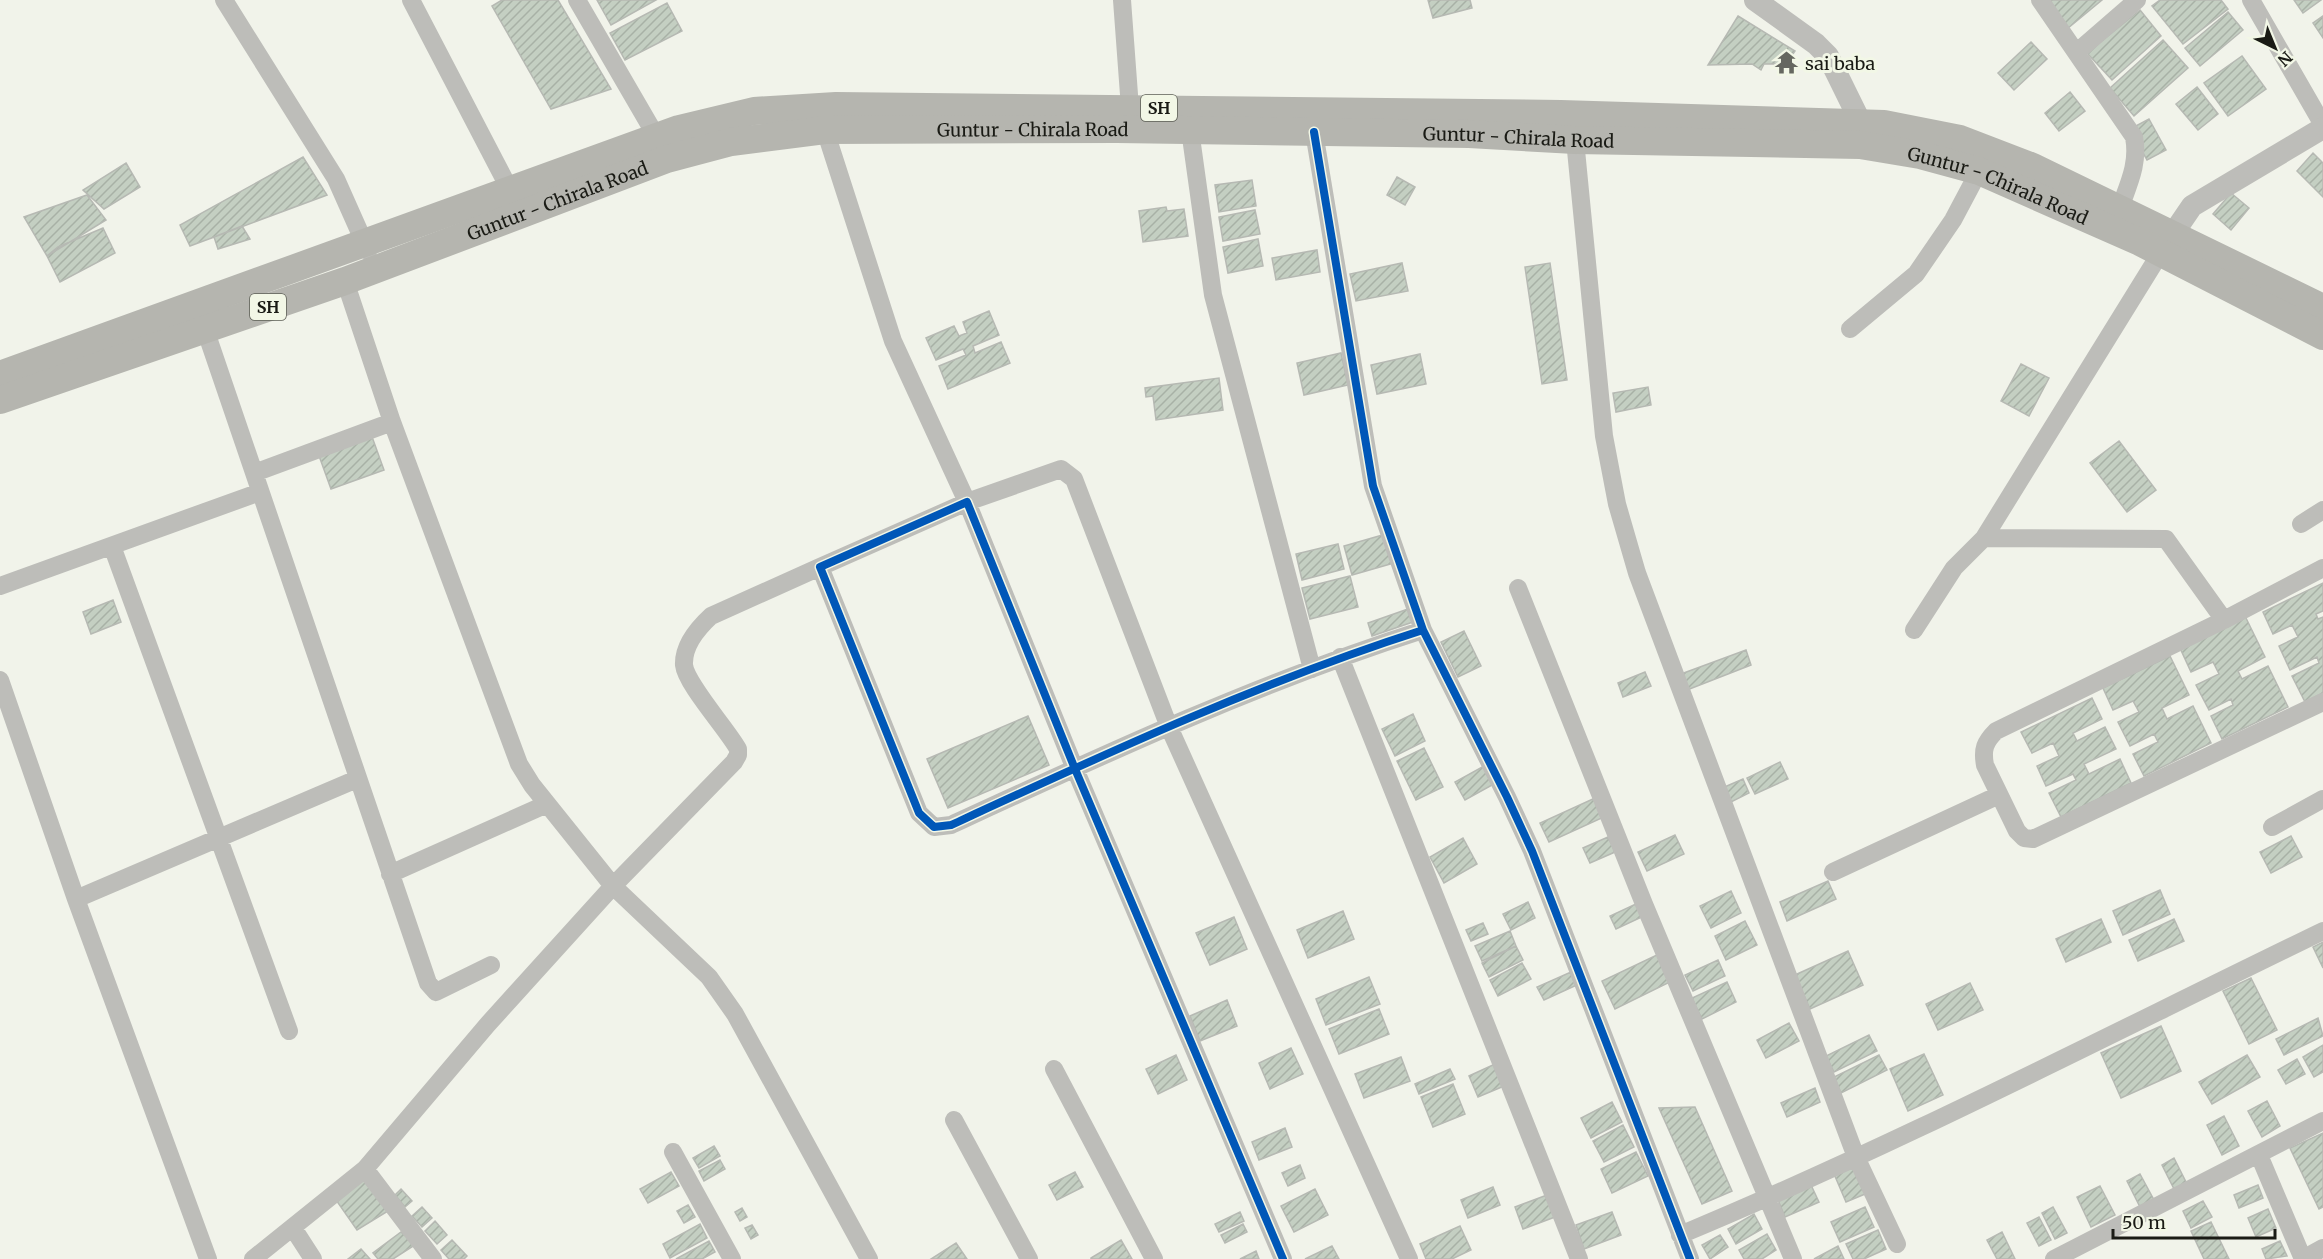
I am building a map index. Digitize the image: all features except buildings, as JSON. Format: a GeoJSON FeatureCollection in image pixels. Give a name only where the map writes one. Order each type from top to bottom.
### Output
{"type":"FeatureCollection","features":[{"type":"Feature","properties":{"kind":"main road","name":"Guntur - Chirala Road"},"geometry":{"type":"LineString","coordinates":[[0,400],[345,281],[370,257],[510,190],[656,136],[713,119],[796,108],[1130,108],[1860,133],[1920,155],[1979,171],[2166,243],[2323,308]]}},
{"type":"Feature","properties":{"kind":"main road","name":"Guntur - Chirala Road"},"geometry":{"type":"LineString","coordinates":[[0,375],[668,159],[731,142],[825,130],[1190,130],[1469,134],[1575,140],[1926,132],[1992,150],[2120,208],[2166,243],[2323,336]]}},
{"type":"Feature","properties":{"kind":"street"},"geometry":{"type":"LineString","coordinates":[[224,0],[336,179],[370,257]]}},
{"type":"Feature","properties":{"kind":"street"},"geometry":{"type":"LineString","coordinates":[[411,0],[510,190]]}},
{"type":"Feature","properties":{"kind":"street"},"geometry":{"type":"LineString","coordinates":[[577,0],[656,136]]}},
{"type":"Feature","properties":{"kind":"street"},"geometry":{"type":"LineString","coordinates":[[1122,0],[1130,108]]}},
{"type":"Feature","properties":{"kind":"street"},"geometry":{"type":"LineString","coordinates":[[1755,0],[1816,44],[1828,56],[1839,76],[1860,133]]}},
{"type":"Feature","properties":{"kind":"street"},"geometry":{"type":"LineString","coordinates":[[2040,0],[2134,137],[2137,153],[2135,168],[2120,208]]}},
{"type":"Feature","properties":{"kind":"street"},"geometry":{"type":"LineString","coordinates":[[2077,52],[2137,0]]}},
{"type":"Feature","properties":{"kind":"street"},"geometry":{"type":"LineString","coordinates":[[1914,630],[1954,568],[1984,538],[2182,217],[2198,202],[2323,126],[2251,0]]}},
{"type":"Feature","properties":{"kind":"street"},"geometry":{"type":"LineString","coordinates":[[825,130],[892,341],[967,502],[1074,769],[1283,1259]]}},
{"type":"Feature","properties":{"kind":"street"},"geometry":{"type":"LineString","coordinates":[[1190,130],[1213,295],[1312,669]]}},
{"type":"Feature","properties":{"kind":"street"},"geometry":{"type":"LineString","coordinates":[[1314,132],[1373,486],[1423,630],[1508,797],[1532,851],[1690,1259]]}},
{"type":"Feature","properties":{"kind":"street"},"geometry":{"type":"LineString","coordinates":[[1575,140],[1604,436],[1617,504],[1637,573],[1856,1156],[1897,1244]]}},
{"type":"Feature","properties":{"kind":"street"},"geometry":{"type":"LineString","coordinates":[[1850,329],[1916,274],[1953,220],[1979,171]]}},
{"type":"Feature","properties":{"kind":"street"},"geometry":{"type":"LineString","coordinates":[[345,281],[392,422],[501,723],[525,775],[613,886],[709,977],[735,1014],[869,1259]]}},
{"type":"Feature","properties":{"kind":"street"},"geometry":{"type":"LineString","coordinates":[[205,329],[357,779],[431,989],[436,992],[443,990],[491,965]]}},
{"type":"Feature","properties":{"kind":"street"},"geometry":{"type":"LineString","coordinates":[[254,473],[392,422]]}},
{"type":"Feature","properties":{"kind":"street"},"geometry":{"type":"LineString","coordinates":[[253,1259],[365,1169],[488,1024],[613,886],[738,755],[733,739],[690,679],[684,664],[687,648],[697,629],[718,612],[967,502],[1061,469],[1074,479],[1169,726],[1409,1259]]}},
{"type":"Feature","properties":{"kind":"street"},"geometry":{"type":"LineString","coordinates":[[0,586],[261,492]]}},
{"type":"Feature","properties":{"kind":"street"},"geometry":{"type":"LineString","coordinates":[[2301,524],[2323,510]]}},
{"type":"Feature","properties":{"kind":"street"},"geometry":{"type":"LineString","coordinates":[[1984,538],[2166,539],[2224,620]]}},
{"type":"Feature","properties":{"kind":"street"},"geometry":{"type":"LineString","coordinates":[[112,546],[289,1031]]}},
{"type":"Feature","properties":{"kind":"street"},"geometry":{"type":"LineString","coordinates":[[820,567],[919,813],[934,827],[951,825],[1169,726],[1340,657],[1423,630]]}},
{"type":"Feature","properties":{"kind":"street"},"geometry":{"type":"LineString","coordinates":[[2323,568],[2224,620],[1996,731],[1986,742],[1983,753],[1985,765],[2017,831],[2024,838],[2033,839],[2323,702]]}},
{"type":"Feature","properties":{"kind":"street"},"geometry":{"type":"LineString","coordinates":[[1518,588],[1644,904],[1793,1259]]}},
{"type":"Feature","properties":{"kind":"street"},"geometry":{"type":"LineString","coordinates":[[1340,657],[1579,1259]]}},
{"type":"Feature","properties":{"kind":"street"},"geometry":{"type":"LineString","coordinates":[[0,680],[76,899],[208,1259]]}},
{"type":"Feature","properties":{"kind":"street"},"geometry":{"type":"LineString","coordinates":[[76,899],[357,779]]}},
{"type":"Feature","properties":{"kind":"street"},"geometry":{"type":"LineString","coordinates":[[1833,872],[1999,795]]}},
{"type":"Feature","properties":{"kind":"street"},"geometry":{"type":"LineString","coordinates":[[2272,826],[2323,799]]}},
{"type":"Feature","properties":{"kind":"street"},"geometry":{"type":"LineString","coordinates":[[390,874],[548,804]]}},
{"type":"Feature","properties":{"kind":"street"},"geometry":{"type":"LineString","coordinates":[[1680,1235],[1766,1199],[2323,931]]}},
{"type":"Feature","properties":{"kind":"street"},"geometry":{"type":"LineString","coordinates":[[1054,1069],[1154,1259]]}},
{"type":"Feature","properties":{"kind":"street"},"geometry":{"type":"LineString","coordinates":[[954,1120],[1029,1259]]}},
{"type":"Feature","properties":{"kind":"street"},"geometry":{"type":"LineString","coordinates":[[2054,1259],[2323,1122]]}},
{"type":"Feature","properties":{"kind":"street"},"geometry":{"type":"LineString","coordinates":[[673,1152],[732,1259]]}},
{"type":"Feature","properties":{"kind":"street"},"geometry":{"type":"LineString","coordinates":[[2259,1155],[2303,1259],[2323,1248]]}},
{"type":"Feature","properties":{"kind":"street"},"geometry":{"type":"LineString","coordinates":[[365,1169],[433,1259]]}},
{"type":"Feature","properties":{"kind":"street"},"geometry":{"type":"LineString","coordinates":[[293,1228],[312,1259]]}},
{"type":"Feature","properties":{"kind":"cycle path"},"geometry":{"type":"LineString","coordinates":[[1314,132],[1373,486],[1423,630],[1532,851],[1690,1259]]}},
{"type":"Feature","properties":{"kind":"cycle path"},"geometry":{"type":"LineString","coordinates":[[1283,1259],[1075,769],[967,502],[820,567],[919,813],[934,827],[951,825],[1067,772],[1125,746],[1184,720],[1302,672],[1423,630]]}},
{"type":"Feature","properties":{"kind":"place","name":"sai baba"},"geometry":{"type":"Point","coordinates":[1787,63]}}]}
